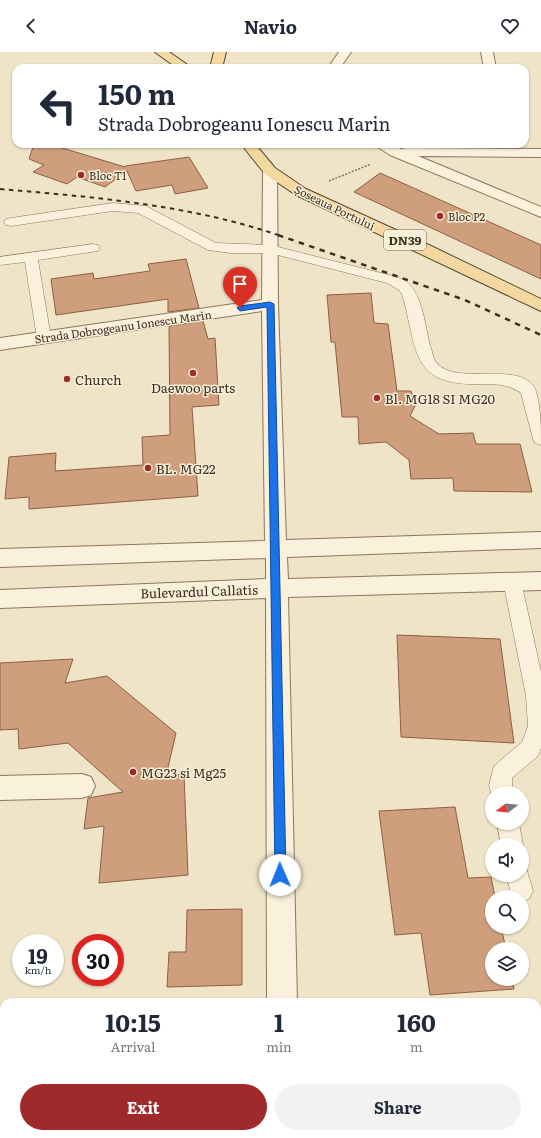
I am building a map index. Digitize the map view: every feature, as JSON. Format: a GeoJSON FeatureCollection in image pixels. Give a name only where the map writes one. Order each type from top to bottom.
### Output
{"type":"FeatureCollection","features":[{"type":"Feature","properties":{"kind":"main road"},"geometry":{"type":"LineString","coordinates":[[160,52],[180,64]]}},
{"type":"Feature","properties":{"kind":"main road"},"geometry":{"type":"LineString","coordinates":[[217,64],[220,52]]}},
{"type":"Feature","properties":{"kind":"main road","name":"Șoseaua Portului"},"geometry":{"type":"LineString","coordinates":[[251,148],[270,171],[301,192],[423,248],[541,306]]}},
{"type":"Feature","properties":{"kind":"street"},"geometry":{"type":"LineString","coordinates":[[336,64],[345,52]]}},
{"type":"Feature","properties":{"kind":"street"},"geometry":{"type":"LineString","coordinates":[[488,52],[490,64]]}},
{"type":"Feature","properties":{"kind":"street"},"geometry":{"type":"LineString","coordinates":[[388,148],[541,212]]}},
{"type":"Feature","properties":{"kind":"street"},"geometry":{"type":"LineString","coordinates":[[395,152],[541,154]]}},
{"type":"Feature","properties":{"kind":"street"},"geometry":{"type":"LineString","coordinates":[[270,171],[270,304],[282,998]]}},
{"type":"Feature","properties":{"kind":"street","name":"Strada Dobrogeanu Ionescu Marin"},"geometry":{"type":"LineString","coordinates":[[0,344],[270,304]]}},
{"type":"Feature","properties":{"kind":"street"},"geometry":{"type":"LineString","coordinates":[[0,558],[541,540]]}},
{"type":"Feature","properties":{"kind":"street","name":"Bulevardul Callatis"},"geometry":{"type":"LineString","coordinates":[[0,598],[276,588],[541,581]]}},
{"type":"Feature","properties":{"kind":"street"},"geometry":{"type":"LineString","coordinates":[[0,788],[82,786]]}},
{"type":"Feature","properties":{"kind":"lane"},"geometry":{"type":"LineString","coordinates":[[11,222],[127,207],[141,209],[213,247],[230,249],[270,249],[392,280],[404,287],[410,294],[430,365],[443,375],[455,378],[510,380],[523,384],[528,390],[541,439]]}},
{"type":"Feature","properties":{"kind":"lane"},"geometry":{"type":"LineString","coordinates":[[0,261],[93,248]]}},
{"type":"Feature","properties":{"kind":"lane"},"geometry":{"type":"LineString","coordinates":[[31,257],[44,338]]}},
{"type":"Feature","properties":{"kind":"lane"},"geometry":{"type":"LineString","coordinates":[[500,786],[502,773],[530,749],[539,726],[536,696],[512,582]]}},
{"type":"Feature","properties":{"kind":"path"},"geometry":{"type":"LineString","coordinates":[[301,192],[383,159],[395,152]]}},
{"type":"Feature","properties":{"kind":"building","name":"Bloc T1"},"geometry":{"type":"Polygon","coordinates":[[[33,148],[62,148],[125,167],[189,157],[208,188],[175,194],[172,185],[136,191],[127,171],[105,187],[77,177],[67,184],[33,172],[44,165],[29,159],[33,148]]]}},
{"type":"Feature","properties":{"kind":"building","name":"Bloc P2"},"geometry":{"type":"Polygon","coordinates":[[[380,173],[541,245],[541,279],[354,192],[380,173]]]}},
{"type":"Feature","properties":{"kind":"building"},"geometry":{"type":"Polygon","coordinates":[[[186,259],[199,308],[168,312],[168,299],[56,315],[51,279],[93,273],[94,279],[150,271],[148,264],[186,259]]]}},
{"type":"Feature","properties":{"kind":"building","name":"Bl. MG18 SI MG20"},"geometry":{"type":"Polygon","coordinates":[[[371,293],[374,323],[388,324],[397,391],[411,391],[416,404],[410,416],[439,434],[473,433],[476,444],[520,444],[532,492],[454,491],[453,478],[411,479],[409,460],[386,442],[359,444],[358,417],[342,417],[335,342],[331,342],[327,295],[371,293]]]}},
{"type":"Feature","properties":{"kind":"building","name":"BL. MG22"},"geometry":{"type":"Polygon","coordinates":[[[203,321],[208,339],[215,338],[219,405],[192,407],[198,496],[29,509],[29,497],[5,499],[9,457],[56,453],[55,471],[143,465],[142,437],[170,435],[169,326],[203,321]]]}},
{"type":"Feature","properties":{"kind":"building"},"geometry":{"type":"Polygon","coordinates":[[[397,635],[500,639],[514,743],[401,737],[397,635]]]}},
{"type":"Feature","properties":{"kind":"building","name":"MG23 si Mg25"},"geometry":{"type":"Polygon","coordinates":[[[73,659],[65,683],[107,676],[176,733],[166,776],[184,774],[188,875],[99,883],[104,826],[84,829],[88,798],[123,792],[68,743],[19,749],[18,729],[0,730],[0,663],[73,659]]]}},
{"type":"Feature","properties":{"kind":"building"},"geometry":{"type":"Polygon","coordinates":[[[455,807],[468,878],[485,877],[485,882],[492,882],[494,890],[485,890],[485,934],[503,934],[504,942],[485,942],[485,986],[513,986],[514,989],[430,995],[421,933],[395,935],[379,811],[455,807]]]}},
{"type":"Feature","properties":{"kind":"building"},"geometry":{"type":"Polygon","coordinates":[[[242,909],[242,985],[167,987],[169,952],[186,952],[187,910],[242,909]]]}},
{"type":"Feature","properties":{"kind":"railway"},"geometry":{"type":"LineString","coordinates":[[0,189],[71,195],[142,204],[247,225],[279,235]]}},
{"type":"Feature","properties":{"kind":"railway"},"geometry":{"type":"LineString","coordinates":[[279,235],[465,300],[541,335]]}},
{"type":"Feature","properties":{"kind":"place","name":"Bloc T1"},"geometry":{"type":"Point","coordinates":[81,175]}},
{"type":"Feature","properties":{"kind":"place","name":"Bloc P2"},"geometry":{"type":"Point","coordinates":[440,216]}},
{"type":"Feature","properties":{"kind":"place","name":"Daewoo parts"},"geometry":{"type":"Point","coordinates":[193,373]}},
{"type":"Feature","properties":{"kind":"place","name":"Church"},"geometry":{"type":"Point","coordinates":[67,379]}},
{"type":"Feature","properties":{"kind":"place","name":"Bl. MG18 SI MG20"},"geometry":{"type":"Point","coordinates":[377,398]}},
{"type":"Feature","properties":{"kind":"place","name":"BL. MG22"},"geometry":{"type":"Point","coordinates":[148,468]}},
{"type":"Feature","properties":{"kind":"place","name":"MG23 si Mg25"},"geometry":{"type":"Point","coordinates":[133,772]}},
{"type":"Feature","properties":{"kind":"route"},"geometry":{"type":"LineString","coordinates":[[240,308],[270,304],[277,604],[280,875]]}}]}
